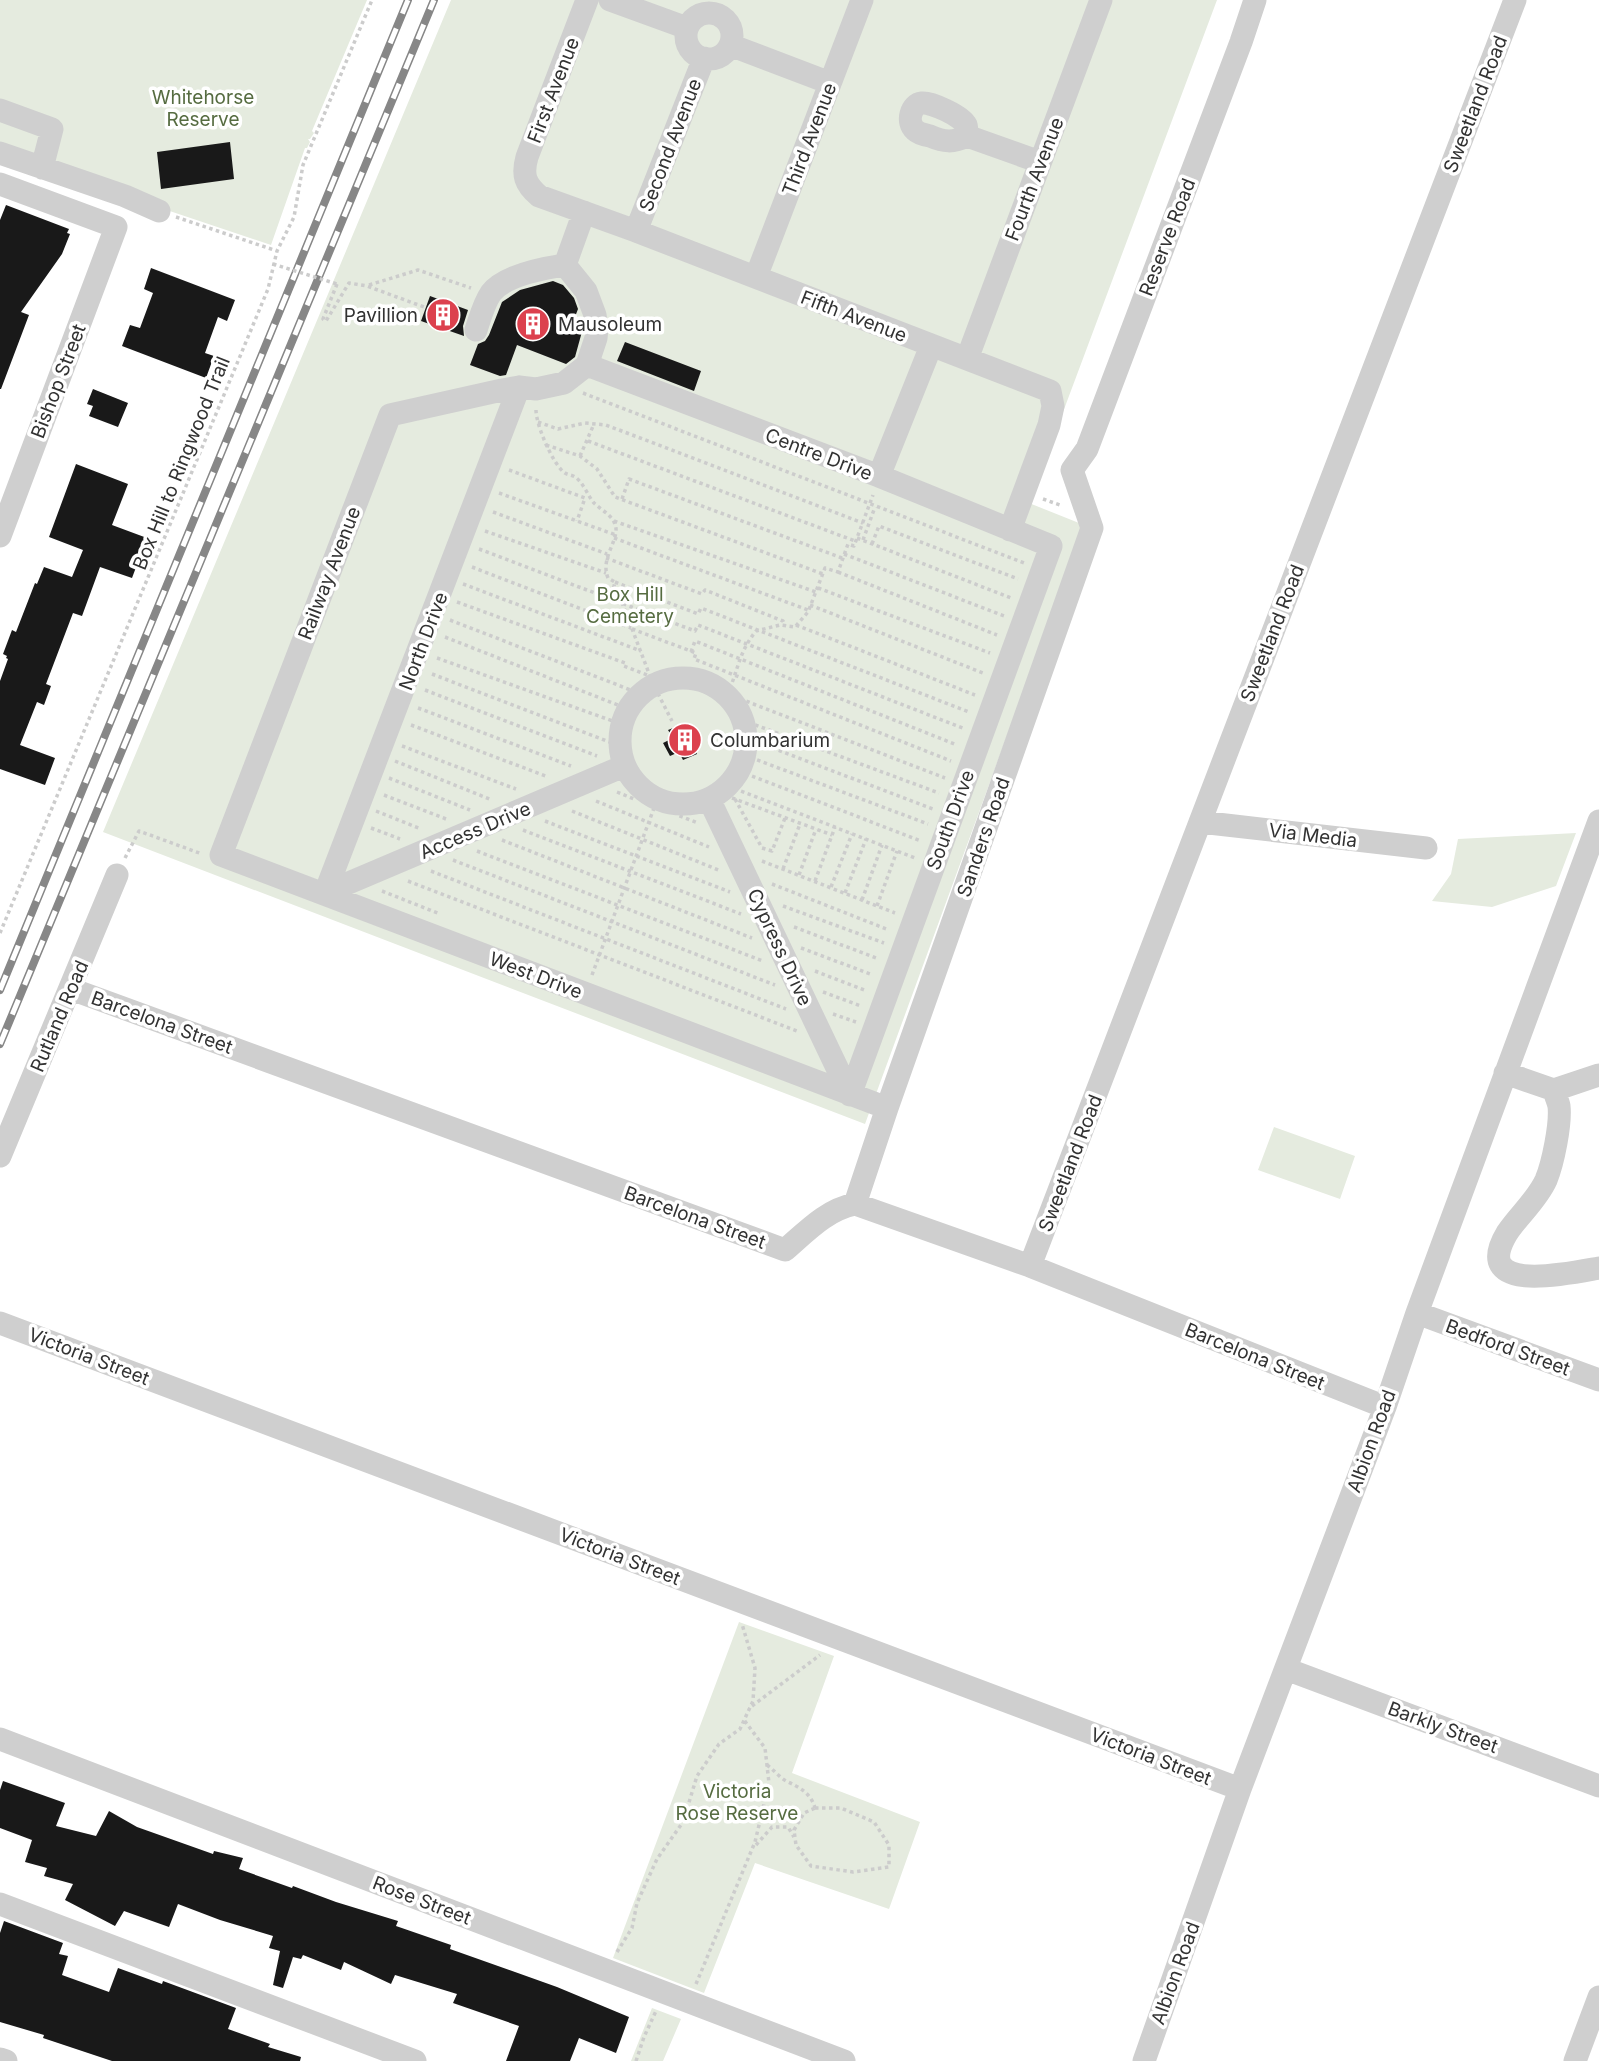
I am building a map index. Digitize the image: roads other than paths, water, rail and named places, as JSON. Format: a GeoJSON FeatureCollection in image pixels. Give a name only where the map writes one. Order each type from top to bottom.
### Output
{"type":"FeatureCollection","features":[{"type":"Feature","properties":{"kind":"street","name":"First Avenue"},"geometry":{"type":"LineString","coordinates":[[526,181],[524,169],[527,157],[587,0]]}},
{"type":"Feature","properties":{"kind":"street"},"geometry":{"type":"LineString","coordinates":[[610,0],[687,28]]}},
{"type":"Feature","properties":{"kind":"street","name":"Third Avenue"},"geometry":{"type":"LineString","coordinates":[[756,277],[862,0]]}},
{"type":"Feature","properties":{"kind":"street","name":"Fourth Avenue"},"geometry":{"type":"LineString","coordinates":[[967,359],[1101,0]]}},
{"type":"Feature","properties":{"kind":"street","name":"Reserve Road"},"geometry":{"type":"LineString","coordinates":[[1072,470],[1087,449],[1255,0]]}},
{"type":"Feature","properties":{"kind":"street","name":"Sweetland Road"},"geometry":{"type":"LineString","coordinates":[[1030,1266],[1515,0]]}},
{"type":"Feature","properties":{"kind":"street"},"geometry":{"type":"LineString","coordinates":[[723,8],[732,32],[730,45],[722,55],[704,58],[691,50],[686,36],[687,28],[701,14],[723,8]]}},
{"type":"Feature","properties":{"kind":"street"},"geometry":{"type":"LineString","coordinates":[[730,45],[830,83]]}},
{"type":"Feature","properties":{"kind":"street","name":"Second Avenue"},"geometry":{"type":"LineString","coordinates":[[636,231],[704,58]]}},
{"type":"Feature","properties":{"kind":"street"},"geometry":{"type":"LineString","coordinates":[[0,110],[52,129],[42,169]]}},
{"type":"Feature","properties":{"kind":"street"},"geometry":{"type":"LineString","coordinates":[[967,136],[1040,162]]}},
{"type":"Feature","properties":{"kind":"street"},"geometry":{"type":"LineString","coordinates":[[0,153],[125,196],[159,211]]}},
{"type":"Feature","properties":{"kind":"street","name":"Fifth Avenue"},"geometry":{"type":"LineString","coordinates":[[526,181],[539,196],[1050,391],[1053,407],[1049,425],[1010,530]]}},
{"type":"Feature","properties":{"kind":"street","name":"Bishop Street"},"geometry":{"type":"LineString","coordinates":[[0,184],[116,228],[5,508],[0,536]]}},
{"type":"Feature","properties":{"kind":"street"},"geometry":{"type":"LineString","coordinates":[[565,265],[584,212]]}},
{"type":"Feature","properties":{"kind":"street"},"geometry":{"type":"LineString","coordinates":[[476,330],[490,295],[498,286],[537,270],[565,265]]}},
{"type":"Feature","properties":{"kind":"street"},"geometry":{"type":"LineString","coordinates":[[528,388],[564,383],[587,365],[596,338],[595,315],[586,291],[565,265]]}},
{"type":"Feature","properties":{"kind":"street"},"geometry":{"type":"LineString","coordinates":[[879,476],[931,346]]}},
{"type":"Feature","properties":{"kind":"street","name":"Centre Drive"},"geometry":{"type":"LineString","coordinates":[[587,365],[879,476],[1051,546]]}},
{"type":"Feature","properties":{"kind":"street","name":"North Drive"},"geometry":{"type":"LineString","coordinates":[[325,893],[490,464],[528,388]]}},
{"type":"Feature","properties":{"kind":"street","name":"Railway Avenue"},"geometry":{"type":"LineString","coordinates":[[221,855],[390,415],[528,388]]}},
{"type":"Feature","properties":{"kind":"street","name":"Sanders Road"},"geometry":{"type":"LineString","coordinates":[[855,1204],[1093,528],[1072,470]]}},
{"type":"Feature","properties":{"kind":"street","name":"South Drive"},"geometry":{"type":"LineString","coordinates":[[850,1095],[1051,546]]}},
{"type":"Feature","properties":{"kind":"street"},"geometry":{"type":"LineString","coordinates":[[683,678],[730,687],[739,712],[733,770],[690,805],[657,800],[635,783],[634,714],[683,678]]}},
{"type":"Feature","properties":{"kind":"street","name":"Access Drive"},"geometry":{"type":"LineString","coordinates":[[325,893],[599,777],[634,714]]}},
{"type":"Feature","properties":{"kind":"street","name":"Cypress Drive"},"geometry":{"type":"LineString","coordinates":[[733,770],[773,933],[850,1095]]}},
{"type":"Feature","properties":{"kind":"street","name":"Albion Road"},"geometry":{"type":"LineString","coordinates":[[1144,2061],[1240,1789],[1385,1407],[1417,1313],[1599,821]]}},
{"type":"Feature","properties":{"kind":"street","name":"Via Media"},"geometry":{"type":"LineString","coordinates":[[1200,822],[1426,848]]}},
{"type":"Feature","properties":{"kind":"street","name":"West Drive"},"geometry":{"type":"LineString","coordinates":[[221,855],[887,1108]]}},
{"type":"Feature","properties":{"kind":"street","name":"Rutland Road"},"geometry":{"type":"LineString","coordinates":[[0,1156],[117,875]]}},
{"type":"Feature","properties":{"kind":"street","name":"Barcelona Street"},"geometry":{"type":"LineString","coordinates":[[71,989],[785,1250],[829,1213],[855,1204],[1030,1266],[1385,1407]]}},
{"type":"Feature","properties":{"kind":"street"},"geometry":{"type":"LineString","coordinates":[[1505,1073],[1554,1090],[1599,1075]]}},
{"type":"Feature","properties":{"kind":"street"},"geometry":{"type":"LineString","coordinates":[[1554,1090],[1559,1106],[1551,1165],[1544,1183],[1508,1232],[1499,1258],[1504,1269],[1515,1276],[1528,1277],[1599,1268]]}},
{"type":"Feature","properties":{"kind":"street","name":"Bedford Street"},"geometry":{"type":"LineString","coordinates":[[1417,1313],[1599,1380]]}},
{"type":"Feature","properties":{"kind":"street","name":"Victoria Street"},"geometry":{"type":"LineString","coordinates":[[0,1323],[1240,1789]]}},
{"type":"Feature","properties":{"kind":"street","name":"Barkly Street"},"geometry":{"type":"LineString","coordinates":[[1286,1670],[1599,1786]]}},
{"type":"Feature","properties":{"kind":"street","name":"Rose Street"},"geometry":{"type":"LineString","coordinates":[[0,1739],[844,2061]]}},
{"type":"Feature","properties":{"kind":"street"},"geometry":{"type":"LineString","coordinates":[[0,1904],[415,2061]]}},
{"type":"Feature","properties":{"kind":"street"},"geometry":{"type":"LineString","coordinates":[[1575,2061],[1599,1997]]}},
{"type":"Feature","properties":{"kind":"street"},"geometry":{"type":"LineString","coordinates":[[0,2059],[6,2061]]}},
{"type":"Feature","properties":{"kind":"railway"},"geometry":{"type":"LineString","coordinates":[[0,990],[408,0]]}},
{"type":"Feature","properties":{"kind":"railway"},"geometry":{"type":"LineString","coordinates":[[0,1044],[434,0]]}},
{"type":"Feature","properties":{"kind":"place","name":"Pavillion"},"geometry":{"type":"Point","coordinates":[443,315]}},
{"type":"Feature","properties":{"kind":"place","name":"Mausoleum"},"geometry":{"type":"Point","coordinates":[533,324]}},
{"type":"Feature","properties":{"kind":"place","name":"Columbarium"},"geometry":{"type":"Point","coordinates":[685,740]}},
{"type":"Feature","properties":{"kind":"park label","name":"Whitehorse Reserve"},"geometry":{"type":"Point","coordinates":[203,108]}},
{"type":"Feature","properties":{"kind":"park label","name":"Box Hill Cemetery"},"geometry":{"type":"Point","coordinates":[630,605]}},
{"type":"Feature","properties":{"kind":"park label","name":"Victoria Rose Reserve"},"geometry":{"type":"Point","coordinates":[737,1802]}}]}
